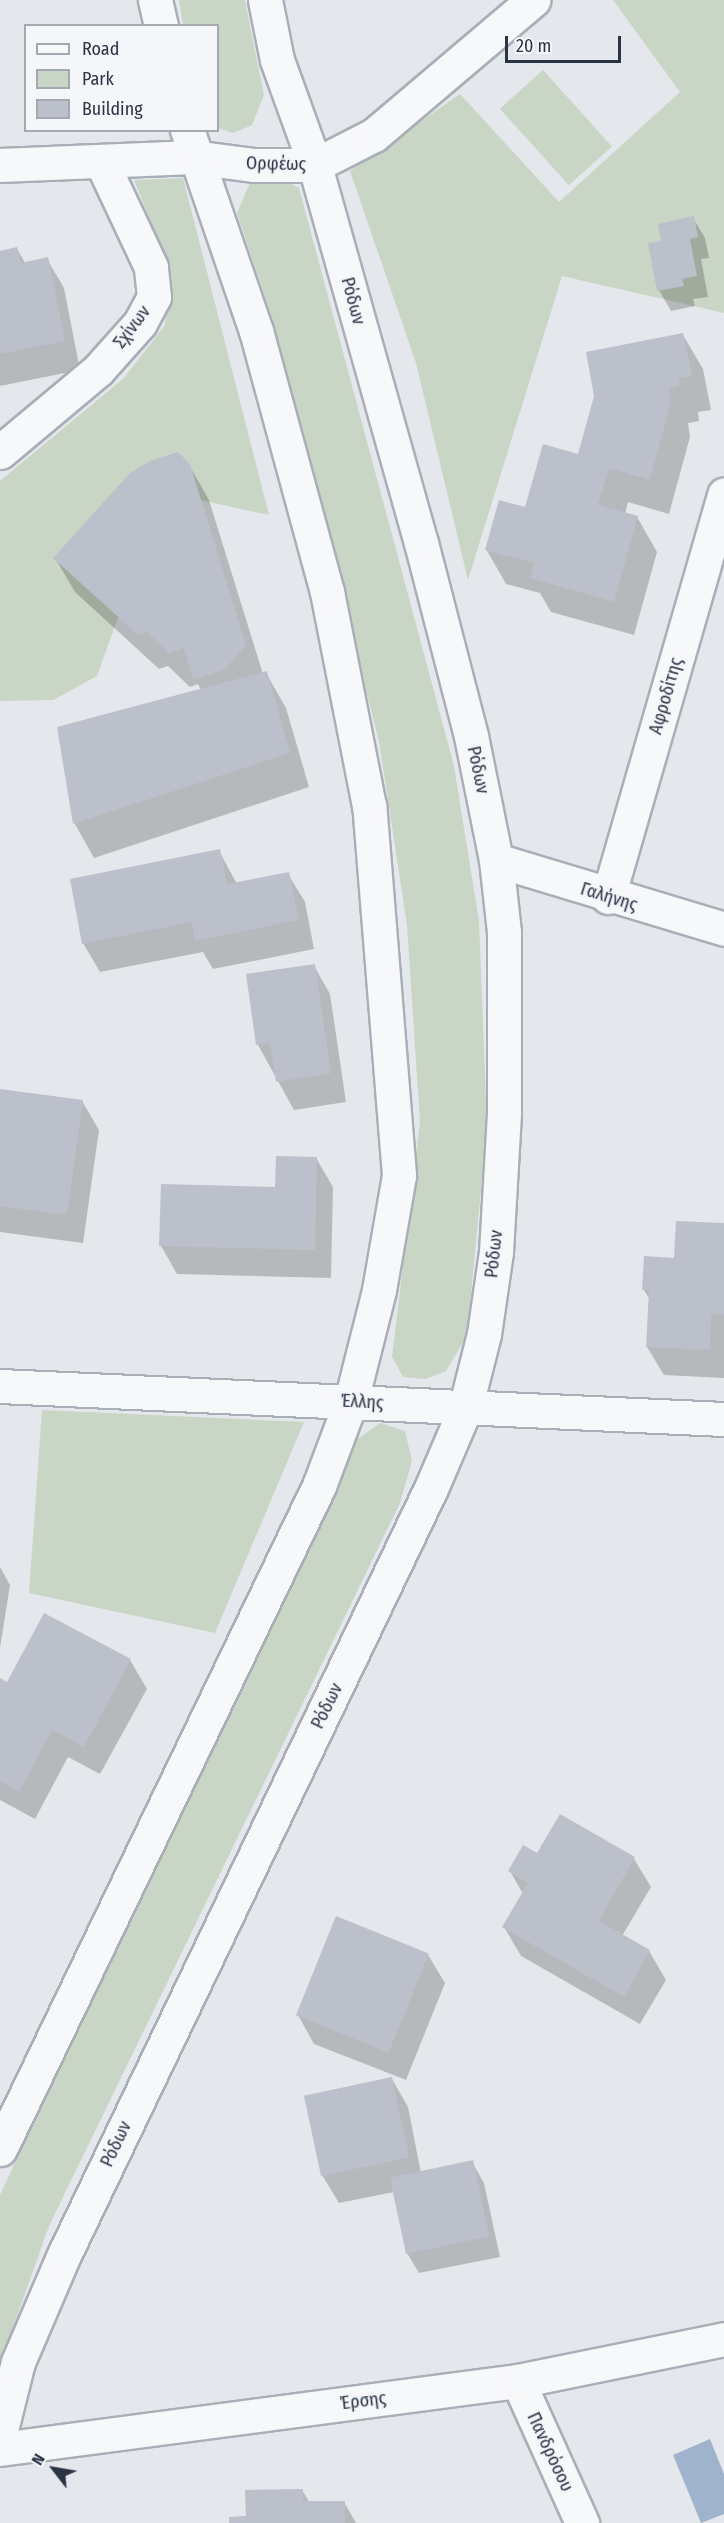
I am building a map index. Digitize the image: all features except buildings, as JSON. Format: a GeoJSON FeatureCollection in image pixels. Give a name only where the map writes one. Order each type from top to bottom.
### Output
{"type":"FeatureCollection","features":[{"type":"Feature","properties":{"kind":"street"},"geometry":{"type":"LineString","coordinates":[[155,0],[161,24]]}},
{"type":"Feature","properties":{"kind":"street","name":"Ρόδων"},"geometry":{"type":"LineString","coordinates":[[0,2434],[18,2362],[63,2257],[432,1486],[465,1409],[484,1334],[496,1252],[503,1125],[504,932],[496,860],[471,736],[429,577],[315,165],[277,60],[266,0]]}},
{"type":"Feature","properties":{"kind":"street","name":"Ορφέως"},"geometry":{"type":"LineString","coordinates":[[0,165],[102,163],[190,144],[254,165],[315,165],[374,135],[533,0]]}},
{"type":"Feature","properties":{"kind":"street"},"geometry":{"type":"LineString","coordinates":[[0,2149],[319,1486],[351,1401],[379,1290],[399,1175],[369,806],[327,591],[260,342],[190,144]]}},
{"type":"Feature","properties":{"kind":"street","name":"Σχίνων"},"geometry":{"type":"LineString","coordinates":[[0,452],[98,370],[140,323],[154,297],[151,267],[102,163]]}},
{"type":"Feature","properties":{"kind":"street","name":"Αφροδίτης"},"geometry":{"type":"LineString","coordinates":[[608,897],[724,494]]}},
{"type":"Feature","properties":{"kind":"street","name":"Γαλήνης"},"geometry":{"type":"LineString","coordinates":[[496,860],[608,897],[724,929]]}},
{"type":"Feature","properties":{"kind":"street","name":"Έλλης"},"geometry":{"type":"LineString","coordinates":[[0,1386],[351,1401],[465,1409],[724,1419]]}},
{"type":"Feature","properties":{"kind":"street","name":"Έρσης"},"geometry":{"type":"LineString","coordinates":[[0,2449],[518,2381],[724,2338]]}},
{"type":"Feature","properties":{"kind":"street","name":"Πανδρόσου"},"geometry":{"type":"LineString","coordinates":[[518,2381],[582,2523]]}},
{"type":"Feature","properties":{"kind":"green space"},"geometry":{"type":"Polygon","coordinates":[[[179,0],[245,0],[264,95],[252,125],[233,133],[219,128],[219,24],[183,24],[179,0]]]}},
{"type":"Feature","properties":{"kind":"green space"},"geometry":{"type":"Polygon","coordinates":[[[613,0],[724,0],[724,313],[562,276],[468,580],[416,363],[350,171],[460,94],[559,202],[680,92],[613,0]]]}},
{"type":"Feature","properties":{"kind":"green space"},"geometry":{"type":"Polygon","coordinates":[[[543,70],[612,147],[569,185],[500,109],[543,70]]]}},
{"type":"Feature","properties":{"kind":"green space"},"geometry":{"type":"Polygon","coordinates":[[[274,174],[299,188],[454,766],[479,921],[487,1127],[467,1336],[446,1371],[426,1379],[403,1377],[392,1357],[420,1122],[407,925],[379,741],[262,288],[237,213],[253,176],[274,174]]]}},
{"type":"Feature","properties":{"kind":"green space"},"geometry":{"type":"Polygon","coordinates":[[[183,178],[269,515],[163,492],[97,676],[53,700],[0,701],[0,481],[124,378],[165,325],[170,270],[134,180],[183,178]]]}},
{"type":"Feature","properties":{"kind":"green space"},"geometry":{"type":"Polygon","coordinates":[[[42,1410],[304,1422],[215,1633],[29,1593],[42,1410]]]}},
{"type":"Feature","properties":{"kind":"green space"},"geometry":{"type":"Polygon","coordinates":[[[380,1423],[405,1431],[412,1461],[400,1503],[49,2226],[0,2364],[0,2195],[355,1441],[380,1423]]]}},
{"type":"Feature","properties":{"kind":"water"},"geometry":{"type":"Polygon","coordinates":[[[710,2439],[724,2474],[724,2514],[701,2523],[673,2455],[710,2439]]]}}]}
